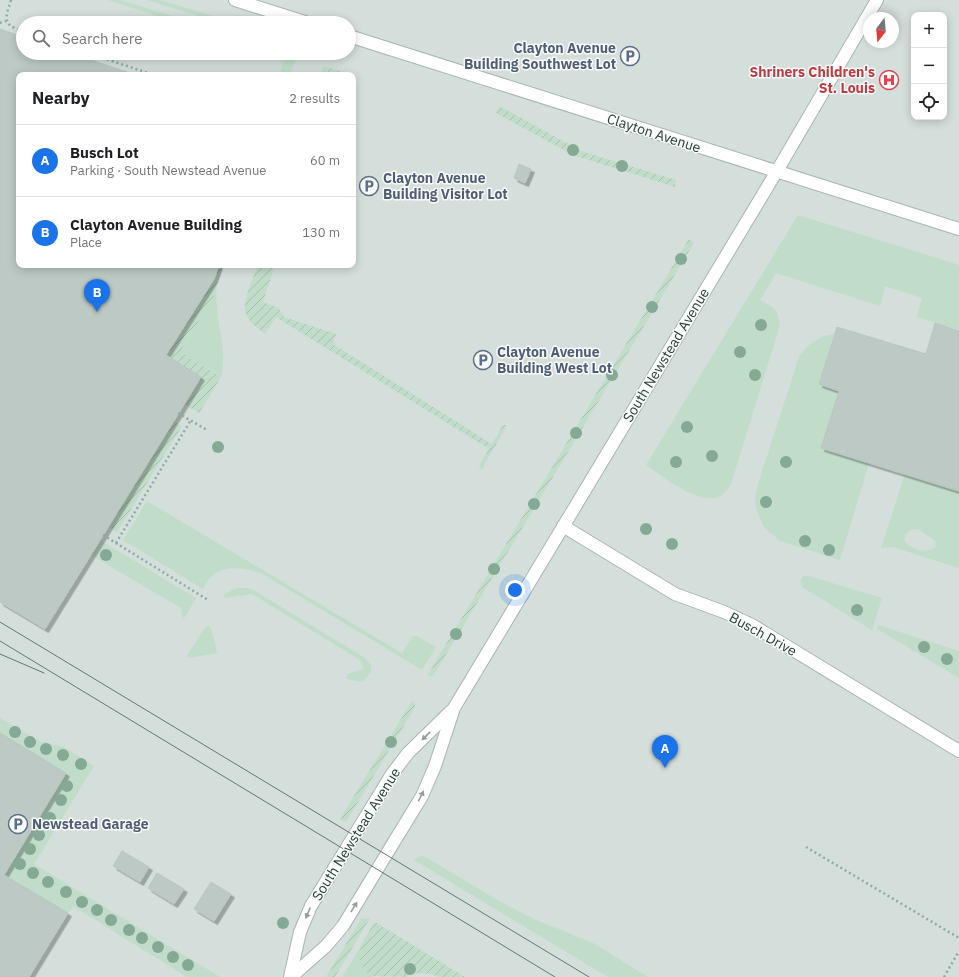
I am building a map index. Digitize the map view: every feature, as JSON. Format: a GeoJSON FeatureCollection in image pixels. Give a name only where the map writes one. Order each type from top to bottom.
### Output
{"type":"FeatureCollection","features":[{"type":"Feature","properties":{"kind":"street"},"geometry":{"type":"LineString","coordinates":[[235,0],[286,16]]}},
{"type":"Feature","properties":{"kind":"street","name":"South Newstead Avenue"},"geometry":{"type":"LineString","coordinates":[[290,977],[326,946],[343,926],[422,796],[435,766],[454,708],[877,0]]}},
{"type":"Feature","properties":{"kind":"street","name":"Clayton Avenue"},"geometry":{"type":"LineString","coordinates":[[356,38],[959,229]]}},
{"type":"Feature","properties":{"kind":"street","name":"Busch Drive"},"geometry":{"type":"LineString","coordinates":[[563,526],[675,594],[724,612],[752,625],[959,751]]}},
{"type":"Feature","properties":{"kind":"street","name":"South Newstead Avenue"},"geometry":{"type":"LineString","coordinates":[[290,977],[300,932],[311,906],[392,774],[408,753],[454,708]]}},
{"type":"Feature","properties":{"kind":"path"},"geometry":{"type":"LineString","coordinates":[[11,0],[5,16],[9,25],[16,29]]}},
{"type":"Feature","properties":{"kind":"path"},"geometry":{"type":"LineString","coordinates":[[0,23],[6,21]]}},
{"type":"Feature","properties":{"kind":"path"},"geometry":{"type":"LineString","coordinates":[[109,60],[145,72]]}},
{"type":"Feature","properties":{"kind":"path"},"geometry":{"type":"LineString","coordinates":[[178,413],[207,430]]}},
{"type":"Feature","properties":{"kind":"path"},"geometry":{"type":"LineString","coordinates":[[116,544],[191,420]]}},
{"type":"Feature","properties":{"kind":"path"},"geometry":{"type":"LineString","coordinates":[[103,536],[208,600]]}},
{"type":"Feature","properties":{"kind":"path"},"geometry":{"type":"LineString","coordinates":[[806,847],[959,938]]}},
{"type":"Feature","properties":{"kind":"path"},"geometry":{"type":"LineString","coordinates":[[944,977],[959,951]]}},
{"type":"Feature","properties":{"kind":"shaded area"},"geometry":{"type":"Polygon","coordinates":[[[0,0],[959,0],[959,977],[0,977],[0,0]]]}},
{"type":"Feature","properties":{"kind":"green space"},"geometry":{"type":"Polygon","coordinates":[[[108,0],[120,0],[173,16],[157,16],[108,0]]]}},
{"type":"Feature","properties":{"kind":"green space"},"geometry":{"type":"Polygon","coordinates":[[[147,0],[160,0],[213,16],[199,16],[147,0]]]}},
{"type":"Feature","properties":{"kind":"green space"},"geometry":{"type":"Polygon","coordinates":[[[284,60],[295,60],[291,72],[280,72],[284,60]]]}},
{"type":"Feature","properties":{"kind":"green space"},"geometry":{"type":"Polygon","coordinates":[[[324,66],[342,72],[322,72],[324,66]]]}},
{"type":"Feature","properties":{"kind":"green space"},"geometry":{"type":"Polygon","coordinates":[[[499,107],[581,151],[676,180],[675,187],[573,155],[496,113],[499,107]]]}},
{"type":"Feature","properties":{"kind":"green space"},"geometry":{"type":"Polygon","coordinates":[[[798,215],[959,265],[959,330],[917,317],[922,298],[885,286],[880,306],[776,273],[760,300],[774,309],[778,315],[780,325],[731,484],[724,493],[715,498],[705,498],[694,495],[683,490],[646,465],[798,215]]]}},
{"type":"Feature","properties":{"kind":"green space"},"geometry":{"type":"Polygon","coordinates":[[[689,239],[694,243],[433,676],[427,676],[689,239]]]}},
{"type":"Feature","properties":{"kind":"green space"},"geometry":{"type":"Polygon","coordinates":[[[218,268],[223,268],[217,284],[216,293],[180,352],[221,377],[199,413],[184,404],[166,355],[214,279],[218,268]]]}},
{"type":"Feature","properties":{"kind":"green space"},"geometry":{"type":"Polygon","coordinates":[[[257,268],[274,268],[263,302],[279,308],[284,317],[336,334],[333,344],[492,444],[502,427],[506,425],[483,467],[481,469],[479,466],[489,449],[276,317],[265,334],[255,326],[247,317],[245,310],[247,294],[257,268]]]}},
{"type":"Feature","properties":{"kind":"green space"},"geometry":{"type":"Polygon","coordinates":[[[216,293],[223,350],[221,377],[180,352],[216,293]]]}},
{"type":"Feature","properties":{"kind":"green space"},"geometry":{"type":"Polygon","coordinates":[[[834,334],[819,384],[839,391],[821,448],[869,463],[840,560],[780,541],[765,528],[758,515],[755,500],[757,487],[799,357],[814,341],[834,334]]]}},
{"type":"Feature","properties":{"kind":"green space"},"geometry":{"type":"Polygon","coordinates":[[[173,421],[182,426],[117,532],[108,526],[173,421]]]}},
{"type":"Feature","properties":{"kind":"green space"},"geometry":{"type":"Polygon","coordinates":[[[905,474],[959,491],[959,568],[893,547],[881,548],[905,474]],[[910,530],[905,535],[905,541],[911,547],[924,551],[936,547],[935,541],[920,530],[910,530]]]}},
{"type":"Feature","properties":{"kind":"green space"},"geometry":{"type":"Polygon","coordinates":[[[147,501],[402,653],[413,636],[417,636],[436,647],[422,670],[261,573],[255,571],[234,568],[221,571],[210,578],[203,589],[123,540],[147,501]]]}},
{"type":"Feature","properties":{"kind":"green space"},"geometry":{"type":"Polygon","coordinates":[[[100,540],[196,598],[183,620],[181,608],[91,555],[100,540]]]}},
{"type":"Feature","properties":{"kind":"green space"},"geometry":{"type":"Polygon","coordinates":[[[803,576],[809,576],[882,598],[872,630],[802,587],[800,581],[803,576]]]}},
{"type":"Feature","properties":{"kind":"green space"},"geometry":{"type":"Polygon","coordinates":[[[238,588],[247,588],[255,591],[365,658],[371,665],[371,672],[362,682],[347,679],[346,677],[348,674],[363,669],[360,660],[252,594],[224,598],[224,595],[238,588]]]}},
{"type":"Feature","properties":{"kind":"green space"},"geometry":{"type":"Polygon","coordinates":[[[878,625],[959,651],[959,678],[877,629],[878,625]]]}},
{"type":"Feature","properties":{"kind":"green space"},"geometry":{"type":"Polygon","coordinates":[[[208,626],[211,628],[217,653],[189,658],[187,656],[205,627],[208,626]]]}},
{"type":"Feature","properties":{"kind":"green space"},"geometry":{"type":"Polygon","coordinates":[[[412,701],[415,703],[415,707],[346,822],[340,819],[412,701]]]}},
{"type":"Feature","properties":{"kind":"green space"},"geometry":{"type":"Polygon","coordinates":[[[0,718],[39,741],[64,747],[94,766],[34,864],[220,977],[187,977],[73,906],[68,913],[4,875],[66,773],[0,733],[0,718]]]}},
{"type":"Feature","properties":{"kind":"green space"},"geometry":{"type":"Polygon","coordinates":[[[422,855],[499,901],[534,919],[593,943],[648,977],[608,977],[414,860],[422,855]]]}},
{"type":"Feature","properties":{"kind":"green space"},"geometry":{"type":"Polygon","coordinates":[[[370,918],[335,977],[326,977],[361,919],[370,918]]]}},
{"type":"Feature","properties":{"kind":"green space"},"geometry":{"type":"Polygon","coordinates":[[[375,922],[465,977],[439,977],[432,974],[417,973],[406,977],[370,976],[361,961],[360,949],[375,922]]]}},
{"type":"Feature","properties":{"kind":"green space"},"geometry":{"type":"Polygon","coordinates":[[[360,948],[363,964],[366,971],[372,977],[342,977],[360,948]]]}},
{"type":"Feature","properties":{"kind":"building"},"geometry":{"type":"Polygon","coordinates":[[[0,29],[16,35],[16,60],[91,60],[127,72],[16,72],[16,268],[218,268],[214,279],[166,355],[201,377],[45,629],[0,602],[0,29]]]}},
{"type":"Feature","properties":{"kind":"building"},"geometry":{"type":"Polygon","coordinates":[[[519,164],[531,169],[525,183],[514,178],[519,164]]]}},
{"type":"Feature","properties":{"kind":"building"},"geometry":{"type":"Polygon","coordinates":[[[935,323],[959,331],[959,491],[821,448],[839,391],[819,384],[837,327],[926,354],[935,323]]]}},
{"type":"Feature","properties":{"kind":"building","name":"Newstead Garage"},"geometry":{"type":"Polygon","coordinates":[[[0,733],[66,773],[4,875],[68,913],[29,977],[0,977],[0,733]]]}},
{"type":"Feature","properties":{"kind":"building"},"geometry":{"type":"Polygon","coordinates":[[[122,851],[149,867],[140,882],[113,866],[122,851]]]}},
{"type":"Feature","properties":{"kind":"building"},"geometry":{"type":"Polygon","coordinates":[[[157,873],[184,889],[174,904],[148,888],[157,873]]]}},
{"type":"Feature","properties":{"kind":"building"},"geometry":{"type":"Polygon","coordinates":[[[211,882],[231,894],[214,921],[194,909],[211,882]]]}},
{"type":"Feature","properties":{"kind":"tram line"},"geometry":{"type":"LineString","coordinates":[[0,622],[589,977]]}},
{"type":"Feature","properties":{"kind":"tram line"},"geometry":{"type":"LineString","coordinates":[[0,641],[555,977]]}},
{"type":"Feature","properties":{"kind":"tram line"},"geometry":{"type":"LineString","coordinates":[[0,654],[44,673]]}},
{"type":"Feature","properties":{"kind":"place","name":"Clayton Avenue Building Southwest Lot"},"geometry":{"type":"Point","coordinates":[630,56]}},
{"type":"Feature","properties":{"kind":"place","name":"Shriners Children's St. Louis"},"geometry":{"type":"Point","coordinates":[889,80]}},
{"type":"Feature","properties":{"kind":"place","name":"Clayton Avenue Building Visitor Lot"},"geometry":{"type":"Point","coordinates":[369,186]}},
{"type":"Feature","properties":{"kind":"place","name":"Clayton Avenue Building"},"geometry":{"type":"Point","coordinates":[97,312]}},
{"type":"Feature","properties":{"kind":"place","name":"Clayton Avenue Building West Lot"},"geometry":{"type":"Point","coordinates":[483,360]}},
{"type":"Feature","properties":{"kind":"place","name":"Busch Lot"},"geometry":{"type":"Point","coordinates":[665,768]}},
{"type":"Feature","properties":{"kind":"place","name":"Newstead Garage"},"geometry":{"type":"Point","coordinates":[18,824]}}]}
